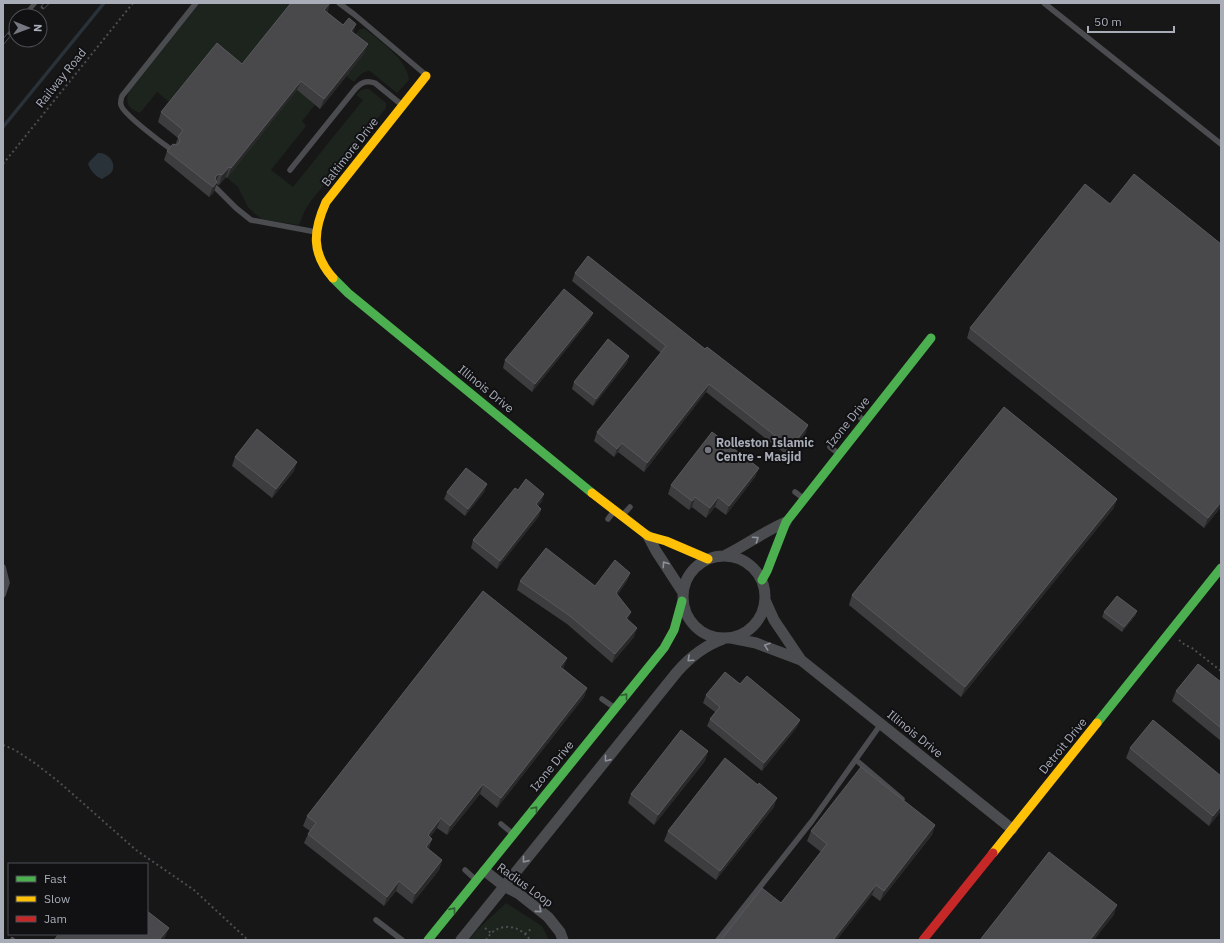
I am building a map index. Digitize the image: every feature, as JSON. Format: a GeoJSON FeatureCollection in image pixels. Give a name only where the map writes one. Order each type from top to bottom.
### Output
{"type":"FeatureCollection","features":[{"type":"Feature","properties":{"kind":"street","name":"Baltimore Drive"},"geometry":{"type":"LineString","coordinates":[[317,253],[315,238],[317,222],[326,202],[426,76]]}},
{"type":"Feature","properties":{"kind":"street","name":"Illinois Drive"},"geometry":{"type":"LineString","coordinates":[[317,253],[326,271],[336,283],[614,511],[648,536],[666,541],[708,559]]}},
{"type":"Feature","properties":{"kind":"street","name":"Izone Drive"},"geometry":{"type":"LineString","coordinates":[[762,580],[786,522],[931,338]]}},
{"type":"Feature","properties":{"kind":"street","name":"Izone Drive"},"geometry":{"type":"LineString","coordinates":[[726,555],[747,545],[771,528],[786,522]]}},
{"type":"Feature","properties":{"kind":"street","name":"Illinois Drive"},"geometry":{"type":"LineString","coordinates":[[648,536],[682,596]]}},
{"type":"Feature","properties":{"kind":"street"},"geometry":{"type":"LineString","coordinates":[[461,940],[685,663],[712,643],[727,639],[748,631],[760,618],[764,609],[765,600],[762,580],[756,570],[747,563],[726,555],[708,559],[696,566],[687,577],[682,596],[685,613],[691,624],[700,632],[711,637],[727,639]]}},
{"type":"Feature","properties":{"kind":"street","name":"Detroit Drive"},"geometry":{"type":"LineString","coordinates":[[923,940],[1221,568]]}},
{"type":"Feature","properties":{"kind":"street","name":"Izone Drive"},"geometry":{"type":"LineString","coordinates":[[428,940],[664,648],[674,630],[682,596]]}},
{"type":"Feature","properties":{"kind":"street","name":"Illinois Drive"},"geometry":{"type":"LineString","coordinates":[[765,600],[774,620],[801,660]]}},
{"type":"Feature","properties":{"kind":"street","name":"Illinois Drive"},"geometry":{"type":"LineString","coordinates":[[727,639],[756,642],[801,660],[1012,829]]}},
{"type":"Feature","properties":{"kind":"street","name":"Radius Loop"},"geometry":{"type":"LineString","coordinates":[[485,871],[504,886],[519,894],[548,917],[560,932],[563,940]]}},
{"type":"Feature","properties":{"kind":"lane"},"geometry":{"type":"LineString","coordinates":[[172,150],[127,114],[121,106],[120,101],[122,96],[196,3]]}},
{"type":"Feature","properties":{"kind":"lane"},"geometry":{"type":"LineString","coordinates":[[339,3],[356,15],[426,76]]}},
{"type":"Feature","properties":{"kind":"lane"},"geometry":{"type":"LineString","coordinates":[[1044,3],[1221,144]]}},
{"type":"Feature","properties":{"kind":"lane"},"geometry":{"type":"LineString","coordinates":[[290,170],[356,88],[363,82],[370,81],[375,83],[402,105]]}},
{"type":"Feature","properties":{"kind":"lane"},"geometry":{"type":"LineString","coordinates":[[216,188],[236,208],[251,220],[316,232]]}},
{"type":"Feature","properties":{"kind":"lane"},"geometry":{"type":"LineString","coordinates":[[857,415],[865,421]]}},
{"type":"Feature","properties":{"kind":"lane"},"geometry":{"type":"LineString","coordinates":[[830,447],[839,454]]}},
{"type":"Feature","properties":{"kind":"lane"},"geometry":{"type":"LineString","coordinates":[[795,492],[804,498]]}},
{"type":"Feature","properties":{"kind":"lane"},"geometry":{"type":"LineString","coordinates":[[622,517],[630,507]]}},
{"type":"Feature","properties":{"kind":"lane"},"geometry":{"type":"LineString","coordinates":[[608,519],[614,511]]}},
{"type":"Feature","properties":{"kind":"lane"},"geometry":{"type":"LineString","coordinates":[[3,567],[7,583],[3,595]]}},
{"type":"Feature","properties":{"kind":"lane"},"geometry":{"type":"LineString","coordinates":[[602,699],[615,708]]}},
{"type":"Feature","properties":{"kind":"lane"},"geometry":{"type":"LineString","coordinates":[[718,940],[812,821],[882,724]]}},
{"type":"Feature","properties":{"kind":"lane"},"geometry":{"type":"LineString","coordinates":[[856,760],[904,801]]}},
{"type":"Feature","properties":{"kind":"lane"},"geometry":{"type":"LineString","coordinates":[[501,824],[513,835]]}},
{"type":"Feature","properties":{"kind":"lane"},"geometry":{"type":"LineString","coordinates":[[465,870],[477,880]]}},
{"type":"Feature","properties":{"kind":"lane"},"geometry":{"type":"LineString","coordinates":[[376,920],[402,940]]}},
{"type":"Feature","properties":{"kind":"path","name":"Railway Road"},"geometry":{"type":"LineString","coordinates":[[3,164],[133,3]]}},
{"type":"Feature","properties":{"kind":"path"},"geometry":{"type":"LineString","coordinates":[[1179,640],[1192,648],[1221,671]]}},
{"type":"Feature","properties":{"kind":"path"},"geometry":{"type":"LineString","coordinates":[[3,745],[25,757],[55,778],[136,850],[194,890],[248,940]]}},
{"type":"Feature","properties":{"kind":"path"},"geometry":{"type":"LineString","coordinates":[[484,927],[491,933]]}},
{"type":"Feature","properties":{"kind":"path"},"geometry":{"type":"LineString","coordinates":[[486,940],[488,935],[491,933],[506,927],[518,928],[530,940]]}},
{"type":"Feature","properties":{"kind":"path"},"geometry":{"type":"LineString","coordinates":[[525,934],[532,929]]}},
{"type":"Feature","properties":{"kind":"shaded area"},"geometry":{"type":"Polygon","coordinates":[[[200,3],[295,3],[238,74],[172,104],[157,92],[140,113],[133,110],[128,105],[127,99],[129,91],[200,3]]]}},
{"type":"Feature","properties":{"kind":"shaded area"},"geometry":{"type":"Polygon","coordinates":[[[365,29],[392,51],[407,72],[409,80],[397,93],[370,71],[363,73],[354,82],[342,73],[350,72],[364,54],[349,42],[359,30],[365,29]]]}},
{"type":"Feature","properties":{"kind":"shaded area"},"geometry":{"type":"Polygon","coordinates":[[[369,89],[386,103],[386,108],[311,201],[305,210],[299,225],[262,219],[254,213],[248,207],[238,187],[227,178],[297,90],[315,105],[302,121],[306,126],[271,170],[293,187],[363,100],[356,95],[361,90],[369,89]]]}},
{"type":"Feature","properties":{"kind":"shaded area"},"geometry":{"type":"Polygon","coordinates":[[[98,153],[105,154],[113,162],[113,170],[102,179],[90,169],[88,164],[98,153]]]}},
{"type":"Feature","properties":{"kind":"shaded area"},"geometry":{"type":"Polygon","coordinates":[[[506,903],[542,926],[549,940],[469,940],[477,930],[506,903]]]}},
{"type":"Feature","properties":{"kind":"building"},"geometry":{"type":"Polygon","coordinates":[[[291,3],[330,3],[324,10],[343,25],[349,18],[356,24],[351,31],[368,44],[324,99],[301,81],[231,168],[229,167],[222,175],[219,174],[216,176],[215,179],[217,182],[213,187],[167,151],[173,144],[176,145],[179,143],[180,140],[178,137],[183,130],[161,112],[217,43],[242,64],[291,3]]]}},
{"type":"Feature","properties":{"kind":"building"},"geometry":{"type":"Polygon","coordinates":[[[1134,174],[1221,244],[1221,502],[1208,518],[970,328],[1085,184],[1110,204],[1134,174]]]}},
{"type":"Feature","properties":{"kind":"building"},"geometry":{"type":"Polygon","coordinates":[[[588,256],[705,349],[707,347],[808,425],[791,448],[709,384],[647,463],[622,443],[617,449],[597,432],[666,346],[575,273],[588,256]]]}},
{"type":"Feature","properties":{"kind":"building"},"geometry":{"type":"Polygon","coordinates":[[[564,289],[593,313],[535,384],[505,360],[564,289]]]}},
{"type":"Feature","properties":{"kind":"building"},"geometry":{"type":"Polygon","coordinates":[[[608,339],[629,356],[596,399],[574,382],[608,339]]]}},
{"type":"Feature","properties":{"kind":"building"},"geometry":{"type":"Polygon","coordinates":[[[1004,407],[1117,499],[965,687],[852,595],[1004,407]]]}},
{"type":"Feature","properties":{"kind":"building"},"geometry":{"type":"Polygon","coordinates":[[[257,429],[297,462],[276,489],[235,457],[257,429]]]}},
{"type":"Feature","properties":{"kind":"building"},"geometry":{"type":"Polygon","coordinates":[[[712,432],[759,468],[729,506],[718,497],[710,508],[695,497],[692,501],[671,485],[712,432]]]}},
{"type":"Feature","properties":{"kind":"building"},"geometry":{"type":"Polygon","coordinates":[[[466,468],[487,484],[468,509],[447,492],[466,468]]]}},
{"type":"Feature","properties":{"kind":"building"},"geometry":{"type":"Polygon","coordinates":[[[526,479],[544,494],[536,504],[541,509],[500,561],[473,540],[515,488],[518,490],[526,479]]]}},
{"type":"Feature","properties":{"kind":"building"},"geometry":{"type":"Polygon","coordinates":[[[546,548],[595,586],[615,560],[630,573],[616,593],[631,612],[626,618],[637,628],[615,654],[570,616],[520,581],[546,548]]]}},
{"type":"Feature","properties":{"kind":"building"},"geometry":{"type":"Polygon","coordinates":[[[483,591],[567,658],[560,667],[587,688],[501,798],[483,784],[450,826],[441,818],[428,835],[432,839],[426,847],[442,860],[415,894],[399,881],[387,897],[308,834],[316,823],[307,816],[483,591]]]}},
{"type":"Feature","properties":{"kind":"building"},"geometry":{"type":"Polygon","coordinates":[[[1117,596],[1137,611],[1124,627],[1104,612],[1117,596]]]}},
{"type":"Feature","properties":{"kind":"building"},"geometry":{"type":"Polygon","coordinates":[[[1198,664],[1221,682],[1221,728],[1176,691],[1198,664]]]}},
{"type":"Feature","properties":{"kind":"building"},"geometry":{"type":"Polygon","coordinates":[[[725,672],[740,684],[747,676],[800,720],[764,763],[710,719],[720,707],[706,695],[725,672]]]}},
{"type":"Feature","properties":{"kind":"building"},"geometry":{"type":"Polygon","coordinates":[[[1153,720],[1221,776],[1221,806],[1213,816],[1130,748],[1153,720]]]}},
{"type":"Feature","properties":{"kind":"building"},"geometry":{"type":"Polygon","coordinates":[[[681,730],[708,751],[658,815],[631,794],[681,730]]]}},
{"type":"Feature","properties":{"kind":"building"},"geometry":{"type":"Polygon","coordinates":[[[725,758],[758,785],[759,783],[777,798],[720,871],[668,831],[725,758]]]}},
{"type":"Feature","properties":{"kind":"building"},"geometry":{"type":"Polygon","coordinates":[[[861,767],[935,825],[884,891],[876,885],[833,940],[721,940],[762,888],[781,903],[827,844],[811,831],[861,767]]]}},
{"type":"Feature","properties":{"kind":"building"},"geometry":{"type":"Polygon","coordinates":[[[1049,852],[1117,905],[1090,940],[980,940],[1049,852]]]}},
{"type":"Feature","properties":{"kind":"building"},"geometry":{"type":"Polygon","coordinates":[[[148,912],[169,928],[159,940],[54,940],[58,935],[148,935],[148,912]]]}},
{"type":"Feature","properties":{"kind":"waterway"},"geometry":{"type":"LineString","coordinates":[[3,127],[104,3]]}},
{"type":"Feature","properties":{"kind":"railway"},"geometry":{"type":"LineString","coordinates":[[31,8],[35,3]]}},
{"type":"Feature","properties":{"kind":"railway"},"geometry":{"type":"LineString","coordinates":[[43,7],[47,3]]}},
{"type":"Feature","properties":{"kind":"railway"},"geometry":{"type":"LineString","coordinates":[[3,42],[8,36]]}},
{"type":"Feature","properties":{"kind":"traffic: fast"},"geometry":{"type":"LineString","coordinates":[[333,278],[348,293],[592,493]]}},
{"type":"Feature","properties":{"kind":"traffic: fast"},"geometry":{"type":"LineString","coordinates":[[762,580],[786,522],[931,338]]}},
{"type":"Feature","properties":{"kind":"traffic: fast"},"geometry":{"type":"LineString","coordinates":[[1097,723],[1221,568]]}},
{"type":"Feature","properties":{"kind":"traffic: fast"},"geometry":{"type":"LineString","coordinates":[[428,940],[664,648],[674,630],[682,601]]}},
{"type":"Feature","properties":{"kind":"traffic: slow"},"geometry":{"type":"LineString","coordinates":[[333,278],[321,260],[316,242],[319,223],[326,202],[426,76]]}},
{"type":"Feature","properties":{"kind":"traffic: slow"},"geometry":{"type":"LineString","coordinates":[[592,493],[648,536],[666,541],[708,559]]}},
{"type":"Feature","properties":{"kind":"traffic: slow"},"geometry":{"type":"LineString","coordinates":[[993,853],[1097,723]]}},
{"type":"Feature","properties":{"kind":"traffic: jam"},"geometry":{"type":"LineString","coordinates":[[923,940],[993,853]]}},
{"type":"Feature","properties":{"kind":"place","name":"Rolleston Islamic Centre - Masjid"},"geometry":{"type":"Point","coordinates":[708,450]}}]}
